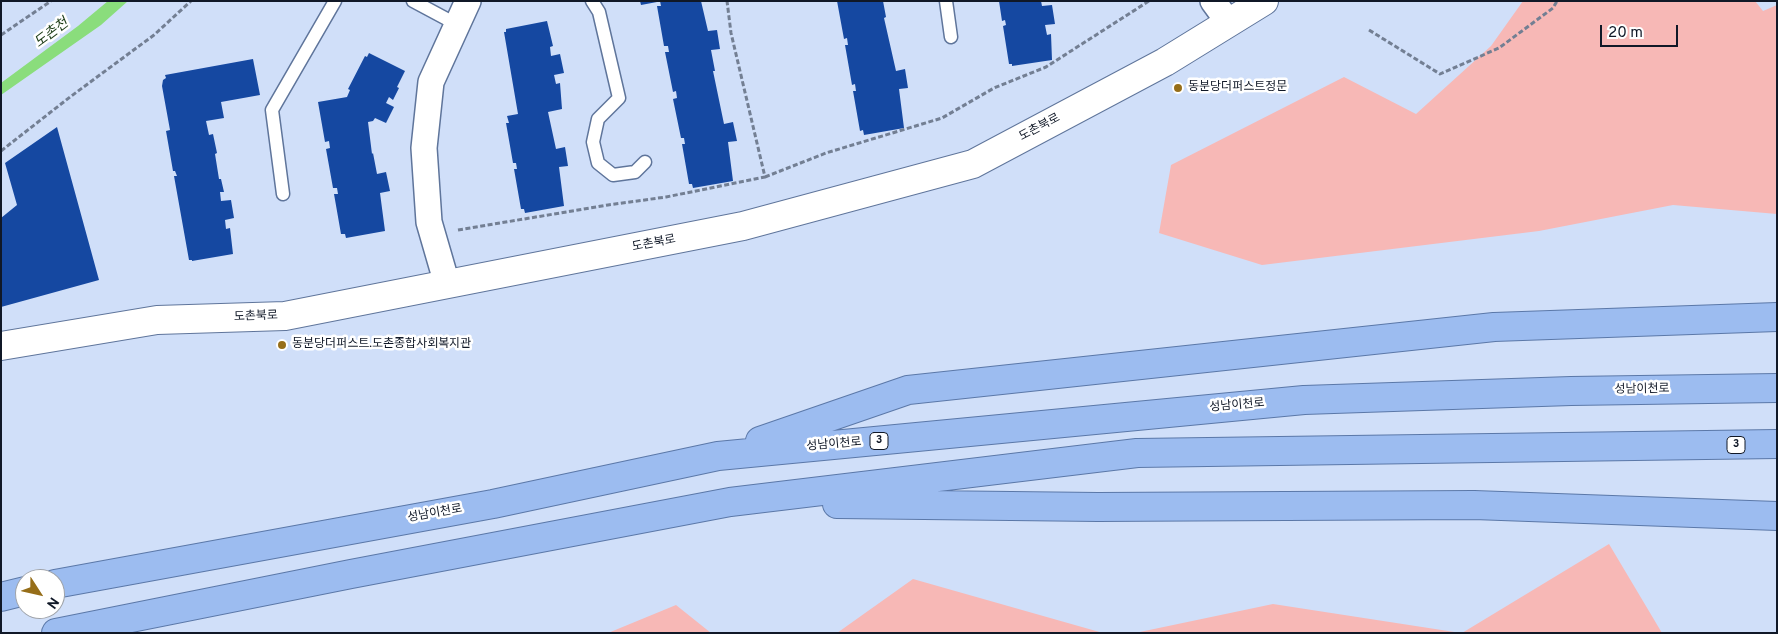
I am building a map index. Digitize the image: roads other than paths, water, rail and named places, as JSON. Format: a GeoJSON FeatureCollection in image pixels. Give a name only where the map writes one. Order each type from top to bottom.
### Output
{"type":"FeatureCollection","features":[{"type":"Feature","properties":{"kind":"highway"},"geometry":{"type":"LineString","coordinates":[[718,456],[908,390],[1494,327],[1777,317]]}},
{"type":"Feature","properties":{"kind":"highway","name":"성남이천로"},"geometry":{"type":"LineString","coordinates":[[65,582],[493,504],[718,456],[1304,400],[1572,391],[1777,388]]}},
{"type":"Feature","properties":{"kind":"highway","name":"3"},"geometry":{"type":"LineString","coordinates":[[56,633],[351,574],[730,502],[1137,453],[1777,444]]}},
{"type":"Feature","properties":{"kind":"highway"},"geometry":{"type":"LineString","coordinates":[[730,502],[1098,507],[1474,505],[1777,516]]}},
{"type":"Feature","properties":{"kind":"highway"},"geometry":{"type":"LineString","coordinates":[[1,597],[15,594]]}},
{"type":"Feature","properties":{"kind":"street"},"geometry":{"type":"LineString","coordinates":[[447,284],[429,222],[424,148],[431,82],[468,1]]}},
{"type":"Feature","properties":{"kind":"street"},"geometry":{"type":"LineString","coordinates":[[1213,1],[1229,23]]}},
{"type":"Feature","properties":{"kind":"street","name":"도촌북로"},"geometry":{"type":"LineString","coordinates":[[1,346],[157,320],[285,316],[743,226],[974,164],[1165,62],[1264,1]]}},
{"type":"Feature","properties":{"kind":"lane"},"geometry":{"type":"LineString","coordinates":[[283,194],[272,110],[334,1]]}},
{"type":"Feature","properties":{"kind":"lane"},"geometry":{"type":"LineString","coordinates":[[413,1],[456,24]]}},
{"type":"Feature","properties":{"kind":"lane"},"geometry":{"type":"LineString","coordinates":[[592,1],[599,12],[619,98],[598,119],[593,142],[598,163],[613,175],[635,172],[646,162]]}},
{"type":"Feature","properties":{"kind":"lane"},"geometry":{"type":"LineString","coordinates":[[946,1],[951,37]]}},
{"type":"Feature","properties":{"kind":"place","name":"동분당더퍼스트정문"},"geometry":{"type":"Point","coordinates":[1178,88]}},
{"type":"Feature","properties":{"kind":"place","name":"동분당더퍼스트.도촌종합사회복지관"},"geometry":{"type":"Point","coordinates":[282,345]}},
{"type":"Feature","properties":{"kind":"water label","name":"도촌천"},"geometry":{"type":"Point","coordinates":[52,34]}}]}
